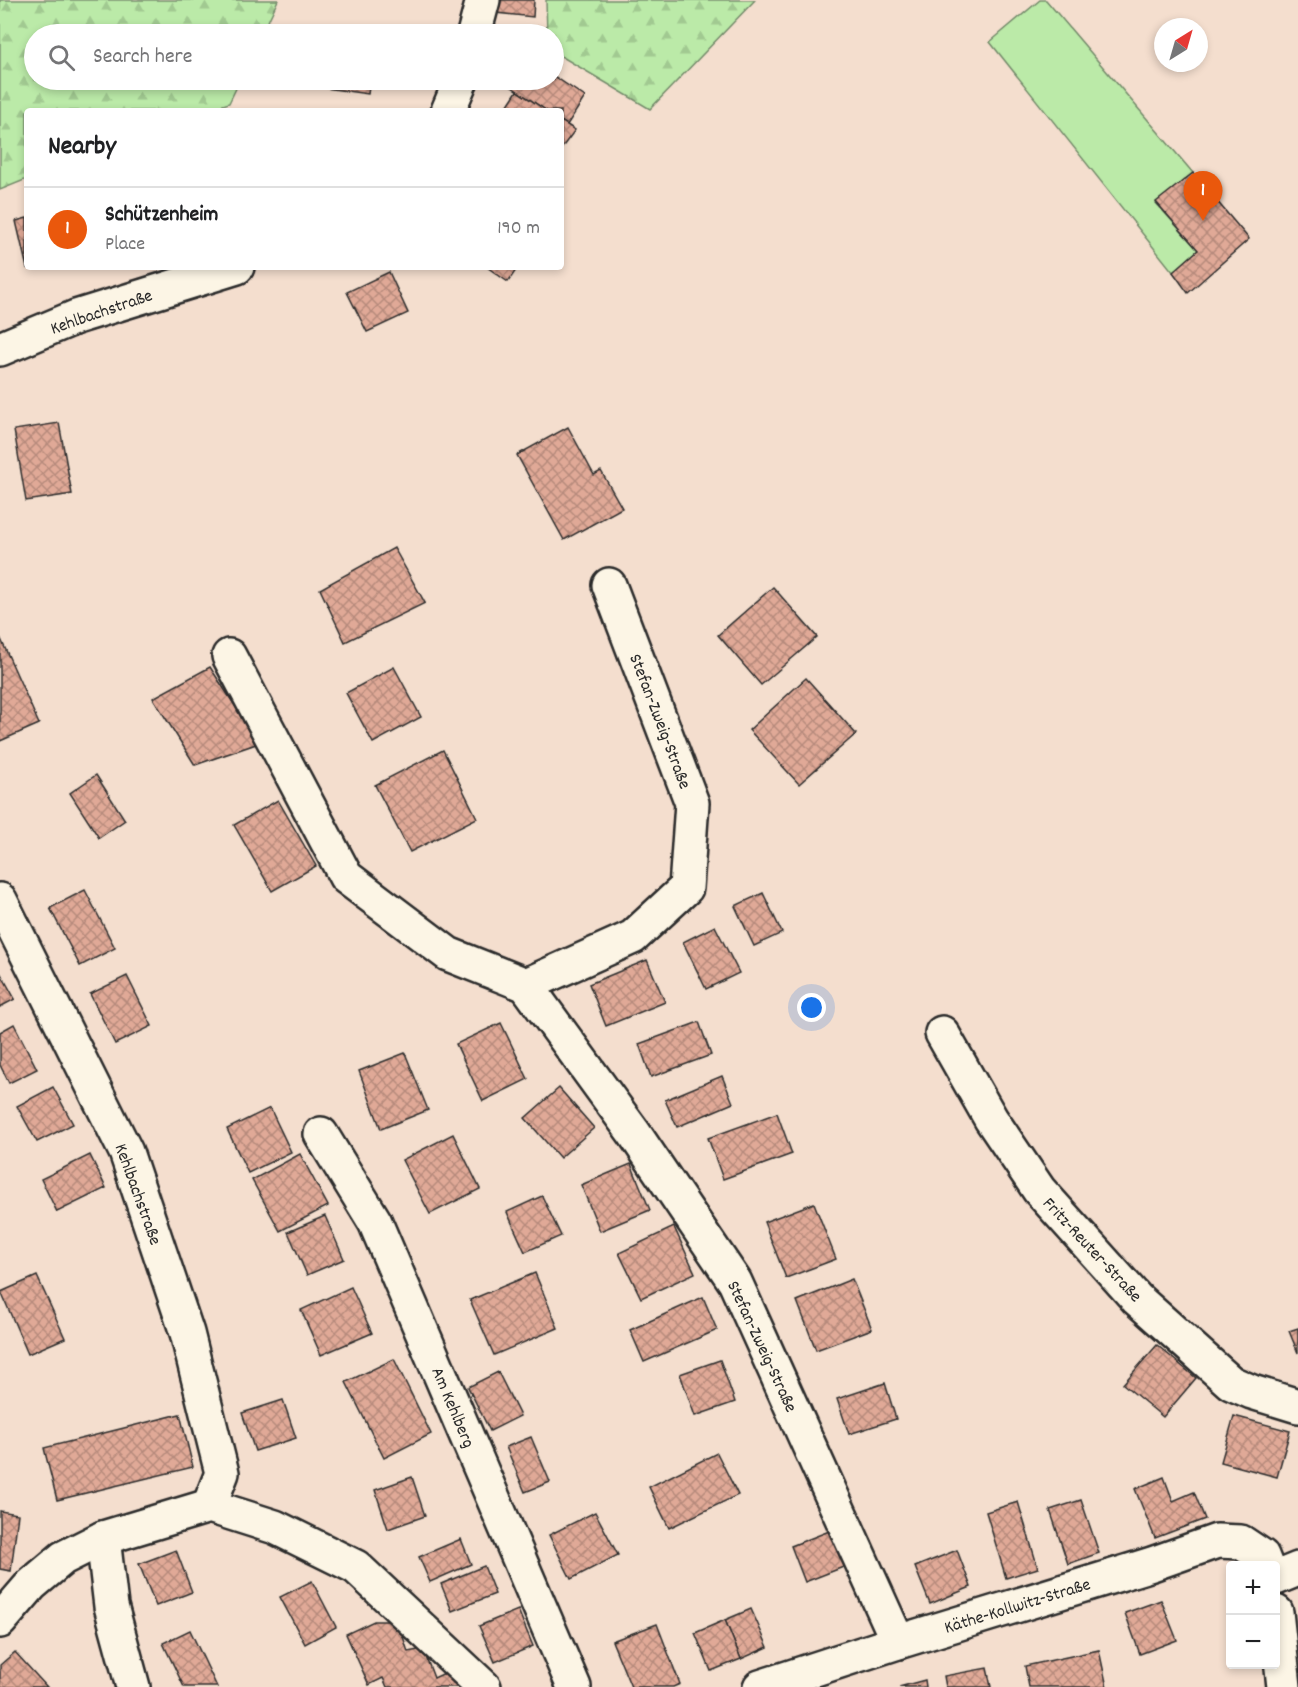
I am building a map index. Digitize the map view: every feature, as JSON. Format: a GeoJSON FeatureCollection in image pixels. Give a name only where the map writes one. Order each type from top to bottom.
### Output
{"type":"FeatureCollection","features":[{"type":"Feature","properties":{"kind":"street"},"geometry":{"type":"LineString","coordinates":[[477,24],[483,0]]}},
{"type":"Feature","properties":{"kind":"street"},"geometry":{"type":"LineString","coordinates":[[449,108],[457,90]]}},
{"type":"Feature","properties":{"kind":"street","name":"Kehlbachstraße"},"geometry":{"type":"LineString","coordinates":[[0,350],[76,317],[227,270]]}},
{"type":"Feature","properties":{"kind":"street","name":"Stefan-Zweig-Straße"},"geometry":{"type":"LineString","coordinates":[[609,585],[692,803],[686,888],[633,937],[526,985],[634,1133],[735,1282],[898,1641]]}},
{"type":"Feature","properties":{"kind":"street"},"geometry":{"type":"LineString","coordinates":[[229,656],[346,877],[448,954],[526,985]]}},
{"type":"Feature","properties":{"kind":"street","name":"Kehlbachstraße"},"geometry":{"type":"LineString","coordinates":[[0,900],[126,1152],[187,1333],[222,1473],[209,1506]]}},
{"type":"Feature","properties":{"kind":"street","name":"Fritz-Reuter-Straße"},"geometry":{"type":"LineString","coordinates":[[942,1033],[992,1119],[1039,1190],[1137,1299],[1231,1383],[1298,1406]]}},
{"type":"Feature","properties":{"kind":"street","name":"Am Kehlberg"},"geometry":{"type":"LineString","coordinates":[[321,1134],[375,1221],[574,1687]]}},
{"type":"Feature","properties":{"kind":"street"},"geometry":{"type":"LineString","coordinates":[[0,1622],[31,1584],[63,1557],[103,1539],[209,1506],[275,1527],[356,1568],[484,1687]]}},
{"type":"Feature","properties":{"kind":"street"},"geometry":{"type":"LineString","coordinates":[[103,1539],[111,1606],[133,1687]]}},
{"type":"Feature","properties":{"kind":"street","name":"Käthe-Kollwitz-Straße"},"geometry":{"type":"LineString","coordinates":[[759,1687],[898,1641],[1152,1564],[1217,1541],[1241,1542],[1262,1556],[1264,1561]]}},
{"type":"Feature","properties":{"kind":"street"},"geometry":{"type":"LineString","coordinates":[[1280,1576],[1298,1569]]}},
{"type":"Feature","properties":{"kind":"street"},"geometry":{"type":"LineString","coordinates":[[1275,1615],[1284,1687]]}},
{"type":"Feature","properties":{"kind":"green space"},"geometry":{"type":"Polygon","coordinates":[[[0,0],[278,0],[267,24],[24,24],[24,90],[235,90],[229,103],[215,108],[24,108],[24,180],[0,190],[0,0]]]}},
{"type":"Feature","properties":{"kind":"green space"},"geometry":{"type":"Polygon","coordinates":[[[546,0],[755,0],[650,109],[564,58],[564,24],[547,24],[546,0]]]}},
{"type":"Feature","properties":{"kind":"green space"},"geometry":{"type":"Polygon","coordinates":[[[1040,0],[1046,0],[1193,173],[1156,203],[1198,250],[1173,272],[990,42],[1040,0]]]}},
{"type":"Feature","properties":{"kind":"building"},"geometry":{"type":"Polygon","coordinates":[[[498,0],[534,0],[533,17],[496,13],[498,0]]]}},
{"type":"Feature","properties":{"kind":"building"},"geometry":{"type":"Polygon","coordinates":[[[564,83],[585,97],[567,125],[564,123],[564,108],[543,108],[516,90],[564,90],[564,83]]]}},
{"type":"Feature","properties":{"kind":"building"},"geometry":{"type":"Polygon","coordinates":[[[340,90],[369,90],[368,94],[340,90]]]}},
{"type":"Feature","properties":{"kind":"building"},"geometry":{"type":"Polygon","coordinates":[[[517,91],[542,108],[506,108],[517,91]]]}},
{"type":"Feature","properties":{"kind":"building"},"geometry":{"type":"Polygon","coordinates":[[[564,123],[575,130],[564,145],[564,123]]]}},
{"type":"Feature","properties":{"kind":"building"},"geometry":{"type":"Polygon","coordinates":[[[1193,173],[1249,239],[1188,293],[1173,272],[1198,250],[1156,202],[1193,173]]]}},
{"type":"Feature","properties":{"kind":"building"},"geometry":{"type":"Polygon","coordinates":[[[24,219],[24,255],[16,221],[24,219]]]}},
{"type":"Feature","properties":{"kind":"building"},"geometry":{"type":"Polygon","coordinates":[[[491,270],[516,270],[508,282],[491,270]]]}},
{"type":"Feature","properties":{"kind":"building"},"geometry":{"type":"Polygon","coordinates":[[[389,272],[408,313],[367,332],[347,292],[389,272]]]}},
{"type":"Feature","properties":{"kind":"building"},"geometry":{"type":"Polygon","coordinates":[[[59,423],[72,494],[26,501],[14,430],[59,423]]]}},
{"type":"Feature","properties":{"kind":"building"},"geometry":{"type":"Polygon","coordinates":[[[568,427],[594,475],[601,471],[622,508],[564,540],[517,455],[568,427]]]}},
{"type":"Feature","properties":{"kind":"building"},"geometry":{"type":"Polygon","coordinates":[[[394,548],[425,603],[345,642],[320,589],[394,548]]]}},
{"type":"Feature","properties":{"kind":"building"},"geometry":{"type":"Polygon","coordinates":[[[773,587],[817,637],[761,685],[718,635],[773,587]]]}},
{"type":"Feature","properties":{"kind":"building"},"geometry":{"type":"Polygon","coordinates":[[[0,637],[39,724],[0,741],[0,637]]]}},
{"type":"Feature","properties":{"kind":"building"},"geometry":{"type":"Polygon","coordinates":[[[210,667],[259,743],[195,765],[153,698],[210,667]]]}},
{"type":"Feature","properties":{"kind":"building"},"geometry":{"type":"Polygon","coordinates":[[[394,667],[421,717],[373,743],[346,693],[394,667]]]}},
{"type":"Feature","properties":{"kind":"building"},"geometry":{"type":"Polygon","coordinates":[[[806,678],[856,734],[799,784],[749,730],[806,678]]]}},
{"type":"Feature","properties":{"kind":"building"},"geometry":{"type":"Polygon","coordinates":[[[443,750],[477,818],[410,852],[375,785],[443,750]]]}},
{"type":"Feature","properties":{"kind":"building"},"geometry":{"type":"Polygon","coordinates":[[[96,775],[125,820],[99,838],[70,793],[96,775]]]}},
{"type":"Feature","properties":{"kind":"building"},"geometry":{"type":"Polygon","coordinates":[[[278,800],[316,866],[272,891],[234,825],[278,800]]]}},
{"type":"Feature","properties":{"kind":"building"},"geometry":{"type":"Polygon","coordinates":[[[85,890],[115,948],[80,966],[50,908],[85,890]]]}},
{"type":"Feature","properties":{"kind":"building"},"geometry":{"type":"Polygon","coordinates":[[[763,893],[782,933],[754,946],[735,906],[763,893]]]}},
{"type":"Feature","properties":{"kind":"building"},"geometry":{"type":"Polygon","coordinates":[[[715,926],[739,973],[706,989],[683,942],[715,926]]]}},
{"type":"Feature","properties":{"kind":"building"},"geometry":{"type":"Polygon","coordinates":[[[647,960],[665,1002],[606,1026],[589,984],[647,960]]]}},
{"type":"Feature","properties":{"kind":"building"},"geometry":{"type":"Polygon","coordinates":[[[0,972],[15,999],[0,1007],[0,972]]]}},
{"type":"Feature","properties":{"kind":"building"},"geometry":{"type":"Polygon","coordinates":[[[127,976],[152,1026],[115,1044],[90,994],[127,976]]]}},
{"type":"Feature","properties":{"kind":"building"},"geometry":{"type":"Polygon","coordinates":[[[699,1022],[711,1055],[651,1077],[639,1044],[699,1022]]]}},
{"type":"Feature","properties":{"kind":"building"},"geometry":{"type":"Polygon","coordinates":[[[501,1023],[528,1079],[483,1101],[456,1044],[501,1023]]]}},
{"type":"Feature","properties":{"kind":"building"},"geometry":{"type":"Polygon","coordinates":[[[14,1024],[37,1069],[9,1083],[0,1065],[0,1032],[14,1024]]]}},
{"type":"Feature","properties":{"kind":"building"},"geometry":{"type":"Polygon","coordinates":[[[405,1053],[428,1110],[381,1129],[359,1071],[405,1053]]]}},
{"type":"Feature","properties":{"kind":"building"},"geometry":{"type":"Polygon","coordinates":[[[722,1076],[733,1103],[677,1127],[665,1100],[722,1076]]]}},
{"type":"Feature","properties":{"kind":"building"},"geometry":{"type":"Polygon","coordinates":[[[53,1087],[73,1124],[37,1142],[17,1106],[53,1087]]]}},
{"type":"Feature","properties":{"kind":"building"},"geometry":{"type":"Polygon","coordinates":[[[559,1088],[594,1128],[560,1158],[525,1118],[559,1088]]]}},
{"type":"Feature","properties":{"kind":"building"},"geometry":{"type":"Polygon","coordinates":[[[270,1108],[291,1152],[248,1173],[227,1129],[270,1108]]]}},
{"type":"Feature","properties":{"kind":"building"},"geometry":{"type":"Polygon","coordinates":[[[777,1113],[792,1154],[723,1179],[708,1138],[777,1113]]]}},
{"type":"Feature","properties":{"kind":"building"},"geometry":{"type":"Polygon","coordinates":[[[453,1134],[480,1189],[430,1214],[402,1160],[453,1134]]]}},
{"type":"Feature","properties":{"kind":"building"},"geometry":{"type":"Polygon","coordinates":[[[300,1154],[328,1206],[280,1231],[252,1180],[300,1154]]]}},
{"type":"Feature","properties":{"kind":"building"},"geometry":{"type":"Polygon","coordinates":[[[90,1155],[106,1188],[57,1212],[41,1179],[90,1155]]]}},
{"type":"Feature","properties":{"kind":"building"},"geometry":{"type":"Polygon","coordinates":[[[631,1164],[650,1210],[600,1231],[581,1185],[631,1164]]]}},
{"type":"Feature","properties":{"kind":"building"},"geometry":{"type":"Polygon","coordinates":[[[542,1196],[561,1236],[525,1252],[507,1212],[542,1196]]]}},
{"type":"Feature","properties":{"kind":"building"},"geometry":{"type":"Polygon","coordinates":[[[814,1203],[836,1259],[786,1278],[764,1222],[814,1203]]]}},
{"type":"Feature","properties":{"kind":"building"},"geometry":{"type":"Polygon","coordinates":[[[325,1216],[344,1259],[307,1275],[288,1232],[325,1216]]]}},
{"type":"Feature","properties":{"kind":"building"},"geometry":{"type":"Polygon","coordinates":[[[674,1227],[695,1273],[641,1298],[619,1253],[674,1227]]]}},
{"type":"Feature","properties":{"kind":"building"},"geometry":{"type":"Polygon","coordinates":[[[535,1273],[558,1328],[494,1355],[470,1300],[535,1273]]]}},
{"type":"Feature","properties":{"kind":"building"},"geometry":{"type":"Polygon","coordinates":[[[37,1276],[65,1338],[28,1354],[1,1292],[37,1276]]]}},
{"type":"Feature","properties":{"kind":"building"},"geometry":{"type":"Polygon","coordinates":[[[852,1279],[872,1329],[816,1350],[797,1301],[852,1279]]]}},
{"type":"Feature","properties":{"kind":"building"},"geometry":{"type":"Polygon","coordinates":[[[351,1287],[372,1333],[321,1355],[301,1310],[351,1287]]]}},
{"type":"Feature","properties":{"kind":"building"},"geometry":{"type":"Polygon","coordinates":[[[703,1297],[717,1330],[644,1362],[630,1330],[703,1297]]]}},
{"type":"Feature","properties":{"kind":"building"},"geometry":{"type":"Polygon","coordinates":[[[1298,1328],[1298,1353],[1289,1331],[1298,1328]]]}},
{"type":"Feature","properties":{"kind":"building"},"geometry":{"type":"Polygon","coordinates":[[[1157,1345],[1196,1378],[1163,1417],[1123,1384],[1157,1345]]]}},
{"type":"Feature","properties":{"kind":"building"},"geometry":{"type":"Polygon","coordinates":[[[394,1359],[431,1434],[384,1458],[346,1382],[394,1359]]]}},
{"type":"Feature","properties":{"kind":"building"},"geometry":{"type":"Polygon","coordinates":[[[720,1360],[735,1402],[695,1416],[680,1374],[720,1360]]]}},
{"type":"Feature","properties":{"kind":"building"},"geometry":{"type":"Polygon","coordinates":[[[498,1372],[520,1416],[490,1431],[468,1387],[498,1372]]]}},
{"type":"Feature","properties":{"kind":"building"},"geometry":{"type":"Polygon","coordinates":[[[885,1383],[896,1419],[849,1434],[837,1399],[885,1383]]]}},
{"type":"Feature","properties":{"kind":"building"},"geometry":{"type":"Polygon","coordinates":[[[283,1400],[296,1438],[255,1451],[242,1413],[283,1400]]]}},
{"type":"Feature","properties":{"kind":"building"},"geometry":{"type":"Polygon","coordinates":[[[180,1414],[193,1467],[57,1500],[44,1448],[180,1414]]]}},
{"type":"Feature","properties":{"kind":"building"},"geometry":{"type":"Polygon","coordinates":[[[1234,1416],[1290,1431],[1277,1477],[1221,1462],[1234,1416]]]}},
{"type":"Feature","properties":{"kind":"building"},"geometry":{"type":"Polygon","coordinates":[[[531,1437],[550,1482],[525,1492],[506,1447],[531,1437]]]}},
{"type":"Feature","properties":{"kind":"building"},"geometry":{"type":"Polygon","coordinates":[[[717,1453],[738,1495],[669,1528],[649,1487],[717,1453]]]}},
{"type":"Feature","properties":{"kind":"building"},"geometry":{"type":"Polygon","coordinates":[[[412,1477],[425,1516],[388,1529],[375,1490],[412,1477]]]}},
{"type":"Feature","properties":{"kind":"building"},"geometry":{"type":"Polygon","coordinates":[[[1164,1477],[1173,1501],[1194,1492],[1205,1519],[1155,1538],[1135,1489],[1164,1477]]]}},
{"type":"Feature","properties":{"kind":"building"},"geometry":{"type":"Polygon","coordinates":[[[1081,1500],[1099,1553],[1068,1564],[1050,1510],[1081,1500]]]}},
{"type":"Feature","properties":{"kind":"building"},"geometry":{"type":"Polygon","coordinates":[[[1018,1502],[1038,1568],[1006,1578],[986,1512],[1018,1502]]]}},
{"type":"Feature","properties":{"kind":"building"},"geometry":{"type":"Polygon","coordinates":[[[0,1511],[18,1514],[11,1571],[0,1569],[0,1511]]]}},
{"type":"Feature","properties":{"kind":"building"},"geometry":{"type":"Polygon","coordinates":[[[595,1512],[618,1555],[571,1579],[549,1535],[595,1512]]]}},
{"type":"Feature","properties":{"kind":"building"},"geometry":{"type":"Polygon","coordinates":[[[837,1528],[851,1564],[805,1582],[791,1546],[837,1528]]]}},
{"type":"Feature","properties":{"kind":"building"},"geometry":{"type":"Polygon","coordinates":[[[461,1539],[471,1564],[430,1582],[419,1557],[461,1539]]]}},
{"type":"Feature","properties":{"kind":"building"},"geometry":{"type":"Polygon","coordinates":[[[176,1550],[192,1592],[156,1606],[139,1564],[176,1550]]]}},
{"type":"Feature","properties":{"kind":"building"},"geometry":{"type":"Polygon","coordinates":[[[957,1550],[971,1587],[930,1604],[915,1567],[957,1550]]]}},
{"type":"Feature","properties":{"kind":"building"},"geometry":{"type":"Polygon","coordinates":[[[484,1566],[495,1594],[452,1611],[441,1584],[484,1566]]]}},
{"type":"Feature","properties":{"kind":"building"},"geometry":{"type":"Polygon","coordinates":[[[312,1581],[336,1627],[305,1644],[280,1597],[312,1581]]]}},
{"type":"Feature","properties":{"kind":"building"},"geometry":{"type":"Polygon","coordinates":[[[1161,1600],[1177,1640],[1140,1654],[1125,1613],[1161,1600]]]}},
{"type":"Feature","properties":{"kind":"building"},"geometry":{"type":"Polygon","coordinates":[[[751,1609],[768,1647],[741,1659],[725,1620],[751,1609]]]}},
{"type":"Feature","properties":{"kind":"building"},"geometry":{"type":"Polygon","coordinates":[[[518,1610],[533,1646],[495,1662],[479,1626],[518,1610]]]}},
{"type":"Feature","properties":{"kind":"building"},"geometry":{"type":"Polygon","coordinates":[[[725,1620],[741,1659],[711,1671],[695,1633],[725,1620]]]}},
{"type":"Feature","properties":{"kind":"building"},"geometry":{"type":"Polygon","coordinates":[[[374,1621],[398,1621],[408,1652],[423,1649],[434,1678],[449,1671],[458,1687],[387,1687],[383,1678],[369,1685],[346,1634],[374,1621]]]}},
{"type":"Feature","properties":{"kind":"building"},"geometry":{"type":"Polygon","coordinates":[[[657,1624],[680,1684],[673,1687],[631,1687],[612,1641],[657,1624]]]}},
{"type":"Feature","properties":{"kind":"building"},"geometry":{"type":"Polygon","coordinates":[[[190,1630],[217,1687],[184,1687],[163,1643],[190,1630]]]}},
{"type":"Feature","properties":{"kind":"building"},"geometry":{"type":"Polygon","coordinates":[[[1099,1650],[1107,1687],[1029,1687],[1025,1666],[1099,1650]]]}},
{"type":"Feature","properties":{"kind":"building"},"geometry":{"type":"Polygon","coordinates":[[[15,1652],[47,1687],[0,1687],[0,1665],[15,1652]]]}},
{"type":"Feature","properties":{"kind":"building"},"geometry":{"type":"Polygon","coordinates":[[[987,1668],[991,1687],[946,1687],[944,1676],[987,1668]]]}},
{"type":"Feature","properties":{"kind":"building"},"geometry":{"type":"Polygon","coordinates":[[[925,1680],[926,1687],[899,1687],[925,1680]]]}},
{"type":"Feature","properties":{"kind":"place","name":"Schützenheim"},"geometry":{"type":"Point","coordinates":[1203,221]}}]}
